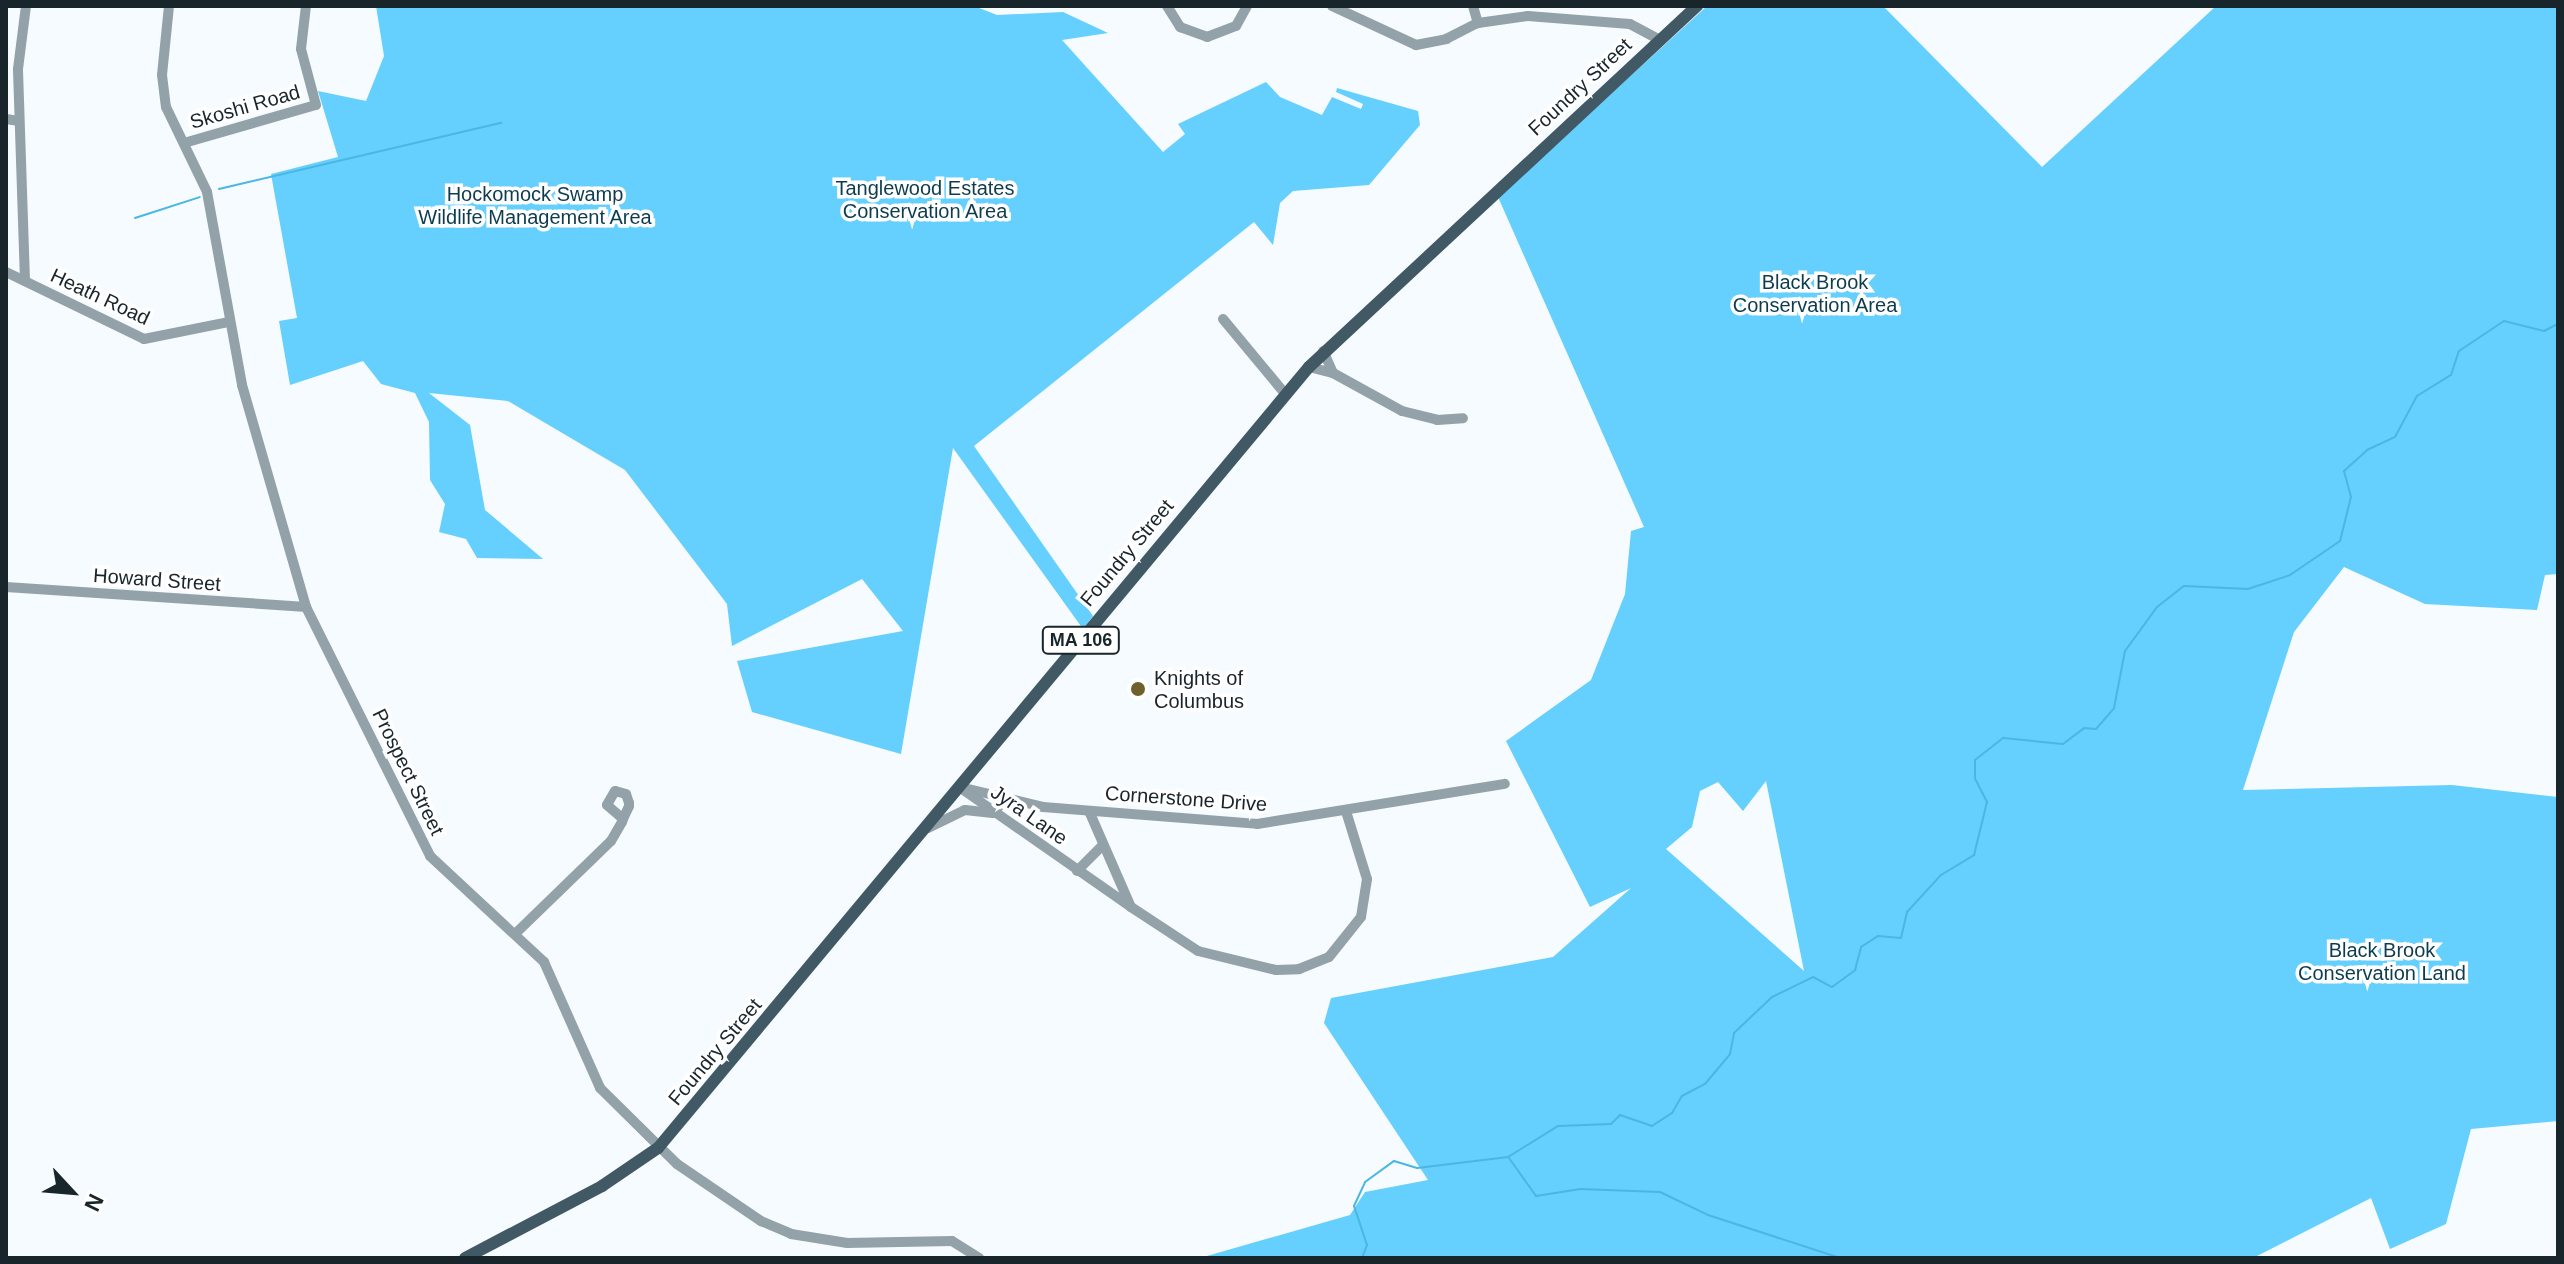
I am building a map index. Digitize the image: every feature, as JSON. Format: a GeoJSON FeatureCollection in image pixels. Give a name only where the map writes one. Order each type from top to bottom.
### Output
{"type":"FeatureCollection","features":[{"type":"Feature","properties":{"kind":"main road","name":"Foundry Street"},"geometry":{"type":"LineString","coordinates":[[465,1258],[602,1186],[658,1148],[1323,351],[1697,6]]}},
{"type":"Feature","properties":{"kind":"street"},"geometry":{"type":"LineString","coordinates":[[25,281],[18,69],[26,6]]}},
{"type":"Feature","properties":{"kind":"street","name":"Prospect Street"},"geometry":{"type":"LineString","coordinates":[[169,6],[162,86],[207,192],[229,322],[306,607],[427,852],[449,878],[516,933],[556,980],[600,1088],[658,1148],[761,1221],[791,1234],[847,1243],[952,1241],[979,1258]]}},
{"type":"Feature","properties":{"kind":"street","name":"Skoshi Road"},"geometry":{"type":"LineString","coordinates":[[184,143],[316,105],[301,49],[306,6]]}},
{"type":"Feature","properties":{"kind":"street"},"geometry":{"type":"LineString","coordinates":[[1167,6],[1180,27],[1207,37],[1236,26],[1247,6]]}},
{"type":"Feature","properties":{"kind":"street"},"geometry":{"type":"LineString","coordinates":[[1332,6],[1416,45],[1478,23],[1528,16],[1630,24],[1660,40]]}},
{"type":"Feature","properties":{"kind":"street"},"geometry":{"type":"LineString","coordinates":[[1473,6],[1478,23]]}},
{"type":"Feature","properties":{"kind":"street"},"geometry":{"type":"LineString","coordinates":[[6,119],[19,121]]}},
{"type":"Feature","properties":{"kind":"street","name":"Heath Road"},"geometry":{"type":"LineString","coordinates":[[6,272],[144,339],[229,322]]}},
{"type":"Feature","properties":{"kind":"street"},"geometry":{"type":"LineString","coordinates":[[1223,319],[1286,395]]}},
{"type":"Feature","properties":{"kind":"street"},"geometry":{"type":"LineString","coordinates":[[1323,351],[1333,373]]}},
{"type":"Feature","properties":{"kind":"street"},"geometry":{"type":"LineString","coordinates":[[1309,367],[1333,373],[1402,411],[1437,420],[1463,418]]}},
{"type":"Feature","properties":{"kind":"street","name":"Howard Street"},"geometry":{"type":"LineString","coordinates":[[6,587],[306,607]]}},
{"type":"Feature","properties":{"kind":"street","name":"Cornerstone Drive"},"geometry":{"type":"LineString","coordinates":[[960,787],[1005,799],[1089,811],[1257,824],[1505,784]]}},
{"type":"Feature","properties":{"kind":"street","name":"Jyra Lane"},"geometry":{"type":"LineString","coordinates":[[960,787],[1077,871],[1198,951],[1239,964],[1288,970],[1320,962],[1348,938],[1367,895],[1366,871],[1346,811]]}},
{"type":"Feature","properties":{"kind":"street"},"geometry":{"type":"LineString","coordinates":[[926,829],[959,811],[993,813],[1005,799]]}},
{"type":"Feature","properties":{"kind":"street","name":"Jyra Lane"},"geometry":{"type":"LineString","coordinates":[[1089,811],[1131,907]]}},
{"type":"Feature","properties":{"kind":"street"},"geometry":{"type":"LineString","coordinates":[[516,933],[603,852],[623,819]]}},
{"type":"Feature","properties":{"kind":"street","name":"Jyra Lane"},"geometry":{"type":"LineString","coordinates":[[1077,871],[1103,845]]}},
{"type":"Feature","properties":{"kind":"green space","name":"Hockomock Swamp Wildlife Management Area"},"geometry":{"type":"Polygon","coordinates":[[[376,6],[974,6],[997,15],[1063,12],[1108,33],[1062,40],[1163,152],[1185,134],[1178,124],[1266,82],[1280,97],[1322,115],[1332,97],[1361,109],[1363,104],[1336,92],[1337,88],[1418,111],[1420,125],[1369,185],[1293,191],[1280,203],[1273,245],[1254,222],[974,446],[1093,616],[1083,629],[953,448],[901,754],[752,712],[737,661],[903,631],[862,579],[732,646],[727,604],[625,470],[508,401],[429,393],[470,425],[485,510],[543,559],[477,558],[466,539],[439,532],[445,504],[430,480],[429,422],[415,393],[381,384],[363,361],[290,385],[279,321],[297,318],[271,174],[338,157],[318,91],[366,101],[384,56],[376,6]]]}},
{"type":"Feature","properties":{"kind":"green space"},"geometry":{"type":"Polygon","coordinates":[[[1707,6],[1883,6],[2042,167],[2216,6],[2558,6],[2558,574],[2545,575],[2537,610],[2425,604],[2344,567],[2294,632],[2243,790],[2452,785],[2558,797],[2558,1121],[2471,1129],[2446,1224],[2390,1249],[2371,1198],[2253,1258],[1200,1258],[1350,1215],[1365,1192],[1428,1180],[1324,1023],[1331,998],[1553,957],[1631,888],[1590,907],[1506,741],[1591,680],[1625,594],[1631,531],[1644,527],[1498,197],[1707,6]],[[1766,781],[1743,811],[1718,782],[1700,791],[1692,827],[1666,849],[1804,971],[1766,781]]]}},
{"type":"Feature","properties":{"kind":"waterway"},"geometry":{"type":"LineString","coordinates":[[219,189],[501,123]]}},
{"type":"Feature","properties":{"kind":"waterway"},"geometry":{"type":"LineString","coordinates":[[135,218],[200,197]]}},
{"type":"Feature","properties":{"kind":"waterway"},"geometry":{"type":"LineString","coordinates":[[1362,1258],[1367,1245],[1354,1206],[1365,1182],[1394,1161],[1417,1168],[1508,1157],[1558,1126],[1611,1124],[1620,1115],[1652,1126],[1672,1113],[1682,1096],[1705,1084],[1730,1054],[1734,1033],[1772,997],[1813,977],[1832,987],[1855,970],[1861,947],[1878,936],[1901,938],[1907,912],[1941,875],[1974,855],[1987,802],[1975,778],[1975,760],[2003,738],[2063,744],[2084,728],[2096,729],[2114,708],[2125,651],[2157,607],[2184,586],[2248,589],[2290,575],[2340,541],[2351,497],[2344,471],[2367,450],[2395,437],[2417,396],[2451,375],[2459,351],[2504,321],[2544,331],[2558,324]]}},
{"type":"Feature","properties":{"kind":"waterway"},"geometry":{"type":"LineString","coordinates":[[1509,1158],[1536,1196],[1580,1189],[1660,1192],[1708,1215],[1840,1258]]}},
{"type":"Feature","properties":{"kind":"place","name":"Knights of Columbus"},"geometry":{"type":"Point","coordinates":[1138,689]}},
{"type":"Feature","properties":{"kind":"park label","name":"Tanglewood Estates Conservation Area"},"geometry":{"type":"Point","coordinates":[925,200]}},
{"type":"Feature","properties":{"kind":"park label","name":"Black Brook Conservation Area"},"geometry":{"type":"Point","coordinates":[1815,294]}},
{"type":"Feature","properties":{"kind":"park label","name":"Black Brook Conservation Land"},"geometry":{"type":"Point","coordinates":[2382,962]}}]}
